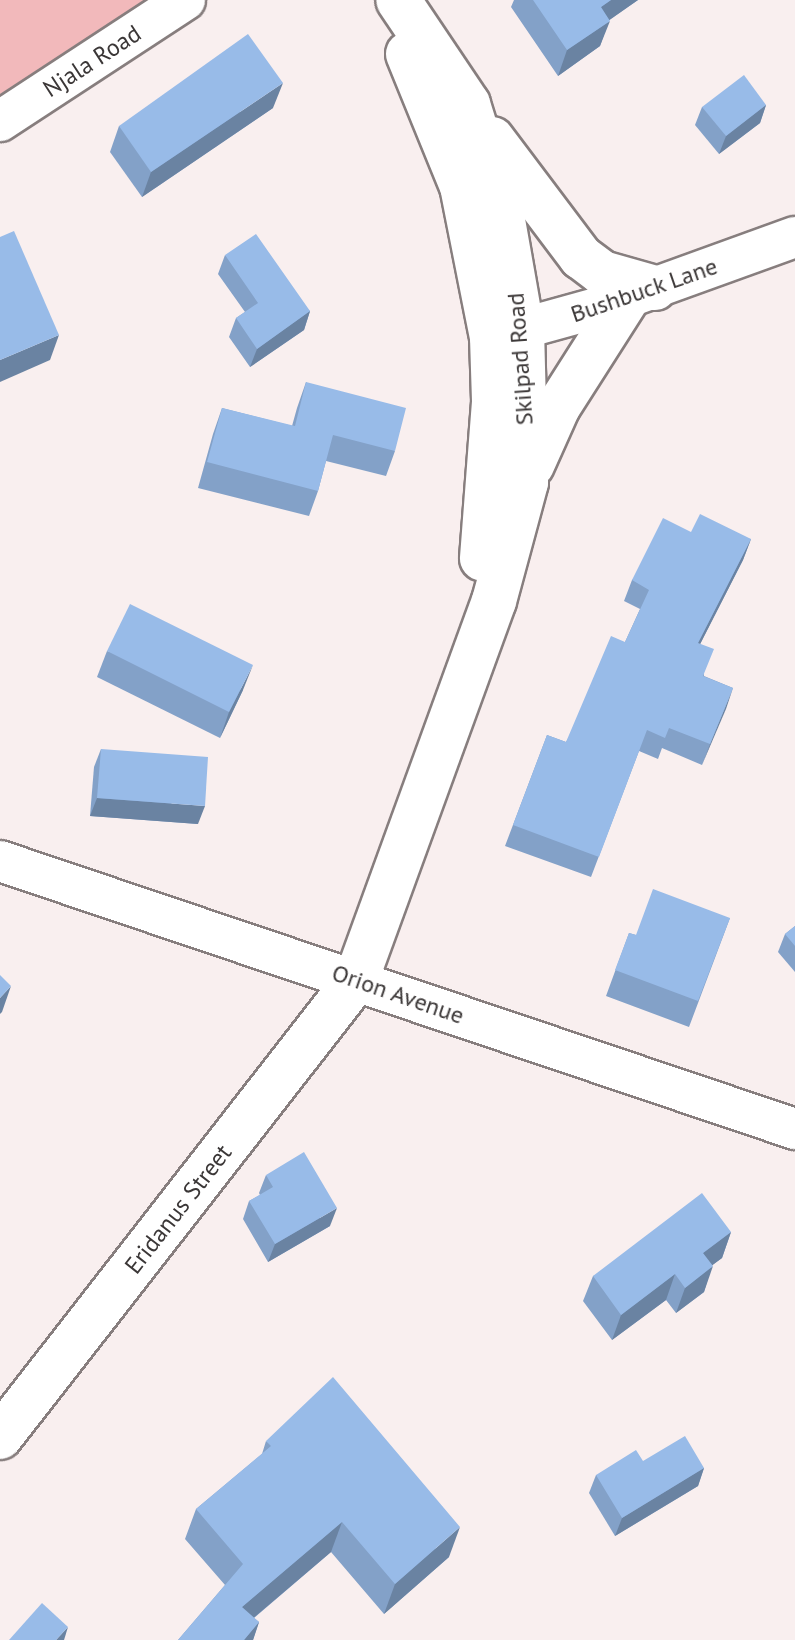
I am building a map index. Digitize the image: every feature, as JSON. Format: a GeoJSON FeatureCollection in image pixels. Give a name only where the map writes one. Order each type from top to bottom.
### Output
{"type":"FeatureCollection","features":[{"type":"Feature","properties":{"kind":"street","name":"Njala Road"},"geometry":{"type":"LineString","coordinates":[[0,121],[185,0]]}},
{"type":"Feature","properties":{"kind":"street","name":"Skilpad Road"},"geometry":{"type":"LineString","coordinates":[[377,0],[415,66],[453,158],[507,333],[494,402],[483,550],[461,656],[461,687]]}},
{"type":"Feature","properties":{"kind":"street","name":"Skilpad Road"},"geometry":{"type":"LineString","coordinates":[[356,980],[461,687],[477,659],[526,482],[507,333],[502,214],[468,104],[398,0]]}},
{"type":"Feature","properties":{"kind":"street"},"geometry":{"type":"LineString","coordinates":[[468,104],[581,257],[602,273],[642,292],[558,407],[526,482]]}},
{"type":"Feature","properties":{"kind":"street","name":"Bushbuck Lane"},"geometry":{"type":"LineString","coordinates":[[507,333],[642,292],[795,237]]}},
{"type":"Feature","properties":{"kind":"street","name":"Orion Avenue"},"geometry":{"type":"LineString","coordinates":[[0,861],[795,1129]]}},
{"type":"Feature","properties":{"kind":"street","name":"Eridanus Street"},"geometry":{"type":"LineString","coordinates":[[0,1437],[356,980]]}},
{"type":"Feature","properties":{"kind":"shaded area"},"geometry":{"type":"Polygon","coordinates":[[[0,0],[162,0],[0,108],[0,0]]]}},
{"type":"Feature","properties":{"kind":"building"},"geometry":{"type":"Polygon","coordinates":[[[533,0],[611,0],[601,7],[610,21],[567,50],[533,0]]]}},
{"type":"Feature","properties":{"kind":"building"},"geometry":{"type":"Polygon","coordinates":[[[248,34],[283,83],[151,172],[119,126],[248,34]]]}},
{"type":"Feature","properties":{"kind":"building"},"geometry":{"type":"Polygon","coordinates":[[[744,75],[766,105],[726,136],[702,107],[744,75]]]}},
{"type":"Feature","properties":{"kind":"building"},"geometry":{"type":"Polygon","coordinates":[[[14,231],[59,335],[0,360],[0,237],[14,231]]]}},
{"type":"Feature","properties":{"kind":"building"},"geometry":{"type":"Polygon","coordinates":[[[256,234],[310,311],[257,349],[236,318],[258,303],[225,255],[256,234]]]}},
{"type":"Feature","properties":{"kind":"building"},"geometry":{"type":"Polygon","coordinates":[[[306,382],[406,408],[395,451],[333,435],[318,491],[207,462],[222,408],[295,426],[306,382]]]}},
{"type":"Feature","properties":{"kind":"building"},"geometry":{"type":"Polygon","coordinates":[[[700,514],[751,539],[698,643],[714,649],[703,676],[733,688],[710,744],[669,728],[665,738],[647,730],[599,857],[513,825],[547,735],[566,742],[611,636],[625,642],[649,590],[632,580],[663,518],[691,532],[700,514]]]}},
{"type":"Feature","properties":{"kind":"building"},"geometry":{"type":"Polygon","coordinates":[[[130,604],[253,665],[229,712],[107,651],[130,604]]]}},
{"type":"Feature","properties":{"kind":"building"},"geometry":{"type":"Polygon","coordinates":[[[101,749],[208,757],[205,806],[97,798],[101,749]]]}},
{"type":"Feature","properties":{"kind":"building"},"geometry":{"type":"Polygon","coordinates":[[[653,889],[730,918],[698,1001],[615,970],[629,933],[636,935],[653,889]]]}},
{"type":"Feature","properties":{"kind":"building"},"geometry":{"type":"Polygon","coordinates":[[[795,926],[795,946],[785,934],[795,926]]]}},
{"type":"Feature","properties":{"kind":"building"},"geometry":{"type":"Polygon","coordinates":[[[0,975],[11,986],[0,998],[0,975]]]}},
{"type":"Feature","properties":{"kind":"building"},"geometry":{"type":"Polygon","coordinates":[[[304,1152],[337,1208],[275,1244],[249,1201],[273,1187],[266,1175],[304,1152]]]}},
{"type":"Feature","properties":{"kind":"building"},"geometry":{"type":"Polygon","coordinates":[[[702,1193],[731,1232],[703,1253],[713,1266],[685,1288],[675,1274],[621,1315],[593,1276],[702,1193]]]}},
{"type":"Feature","properties":{"kind":"building"},"geometry":{"type":"Polygon","coordinates":[[[333,1377],[460,1527],[395,1584],[342,1522],[242,1607],[259,1622],[244,1640],[178,1640],[243,1564],[196,1509],[271,1446],[266,1441],[333,1377]]]}},
{"type":"Feature","properties":{"kind":"building"},"geometry":{"type":"Polygon","coordinates":[[[685,1436],[704,1468],[622,1518],[596,1475],[636,1450],[643,1461],[685,1436]]]}},
{"type":"Feature","properties":{"kind":"building"},"geometry":{"type":"Polygon","coordinates":[[[42,1603],[68,1627],[56,1640],[9,1640],[42,1603]]]}}]}
